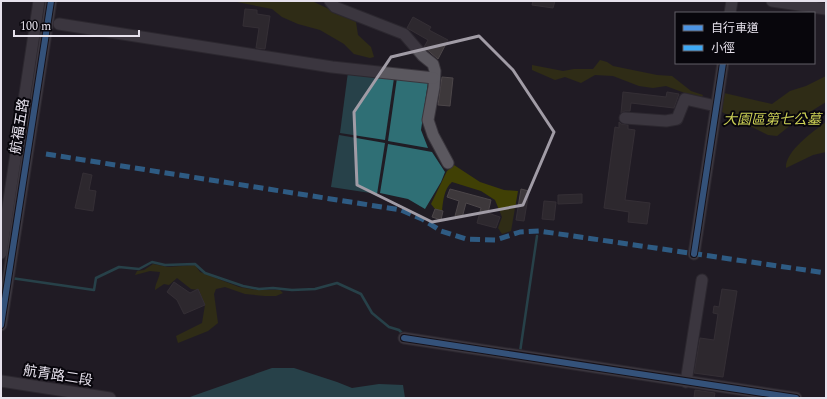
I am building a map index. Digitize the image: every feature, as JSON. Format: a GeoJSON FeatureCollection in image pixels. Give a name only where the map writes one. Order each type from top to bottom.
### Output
{"type":"FeatureCollection","features":[{"type":"Feature","properties":{"kind":"street","name":"航福五路"},"geometry":{"type":"LineString","coordinates":[[1,325],[8,221],[39,1]]}},
{"type":"Feature","properties":{"kind":"street","name":"航福五路"},"geometry":{"type":"LineString","coordinates":[[1,253],[51,1]]}},
{"type":"Feature","properties":{"kind":"street"},"geometry":{"type":"LineString","coordinates":[[330,1],[335,7],[404,34],[433,64],[435,70],[428,120],[433,135],[448,163]]}},
{"type":"Feature","properties":{"kind":"street"},"geometry":{"type":"LineString","coordinates":[[730,12],[732,1]]}},
{"type":"Feature","properties":{"kind":"street"},"geometry":{"type":"LineString","coordinates":[[772,1],[826,9]]}},
{"type":"Feature","properties":{"kind":"street"},"geometry":{"type":"LineString","coordinates":[[60,24],[332,67],[434,78]]}},
{"type":"Feature","properties":{"kind":"street"},"geometry":{"type":"LineString","coordinates":[[694,254],[723,64]]}},
{"type":"Feature","properties":{"kind":"street"},"geometry":{"type":"LineString","coordinates":[[625,118],[666,121],[677,119],[685,99],[716,106]]}},
{"type":"Feature","properties":{"kind":"street"},"geometry":{"type":"LineString","coordinates":[[686,382],[702,280]]}},
{"type":"Feature","properties":{"kind":"street"},"geometry":{"type":"LineString","coordinates":[[404,338],[796,398]]}},
{"type":"Feature","properties":{"kind":"street","name":"航青路二段"},"geometry":{"type":"LineString","coordinates":[[1,381],[110,398]]}},
{"type":"Feature","properties":{"kind":"highlighted area"},"geometry":{"type":"Polygon","coordinates":[[[479,36],[513,70],[554,132],[523,205],[432,222],[357,185],[354,112],[391,57],[479,36]]]}},
{"type":"Feature","properties":{"kind":"green space"},"geometry":{"type":"Polygon","coordinates":[[[232,1],[312,1],[356,22],[358,35],[371,47],[374,57],[370,58],[354,54],[344,44],[320,30],[298,24],[282,17],[272,9],[232,1]]]}},
{"type":"Feature","properties":{"kind":"green space"},"geometry":{"type":"Polygon","coordinates":[[[600,60],[613,66],[657,75],[672,76],[691,91],[703,95],[701,99],[666,86],[653,88],[639,86],[613,76],[595,75],[581,83],[565,77],[555,80],[532,70],[532,65],[563,71],[574,69],[593,69],[600,60]]]}},
{"type":"Feature","properties":{"kind":"green space","name":"大園區第七公墓"},"geometry":{"type":"Polygon","coordinates":[[[826,76],[826,102],[797,120],[777,136],[768,135],[722,112],[724,93],[772,104],[790,91],[806,86],[826,76]]]}},
{"type":"Feature","properties":{"kind":"green space","name":"大園區第七公墓"},"geometry":{"type":"Polygon","coordinates":[[[826,122],[826,152],[813,155],[786,168],[790,155],[795,148],[826,122]]]}},
{"type":"Feature","properties":{"kind":"green space"},"geometry":{"type":"Polygon","coordinates":[[[454,165],[480,182],[504,190],[518,191],[511,231],[502,234],[498,228],[502,217],[495,200],[481,191],[452,182],[449,185],[443,199],[442,211],[435,209],[431,204],[447,171],[454,165]]]}},
{"type":"Feature","properties":{"kind":"green space"},"geometry":{"type":"Polygon","coordinates":[[[153,264],[168,267],[195,265],[200,272],[239,287],[256,290],[280,290],[283,293],[276,296],[265,296],[245,294],[225,287],[216,289],[214,294],[218,323],[208,331],[178,343],[176,336],[202,323],[205,305],[199,290],[191,289],[177,278],[169,285],[164,284],[155,290],[160,272],[150,271],[135,275],[137,271],[144,270],[153,264]]]}},
{"type":"Feature","properties":{"kind":"water"},"geometry":{"type":"Polygon","coordinates":[[[348,72],[394,78],[385,140],[340,133],[348,72]]]}},
{"type":"Feature","properties":{"kind":"water"},"geometry":{"type":"Polygon","coordinates":[[[397,78],[428,82],[421,130],[428,148],[388,141],[397,78]]]}},
{"type":"Feature","properties":{"kind":"water"},"geometry":{"type":"Polygon","coordinates":[[[339,135],[385,143],[377,194],[331,187],[339,135]]]}},
{"type":"Feature","properties":{"kind":"water"},"geometry":{"type":"Polygon","coordinates":[[[388,144],[432,152],[445,172],[441,182],[425,209],[408,199],[380,193],[388,144]]]}},
{"type":"Feature","properties":{"kind":"water"},"geometry":{"type":"Polygon","coordinates":[[[272,368],[294,368],[352,388],[379,384],[403,385],[405,398],[187,398],[272,368]]]}},
{"type":"Feature","properties":{"kind":"building"},"geometry":{"type":"Polygon","coordinates":[[[533,1],[555,1],[553,8],[532,5],[533,1]]]}},
{"type":"Feature","properties":{"kind":"building"},"geometry":{"type":"Polygon","coordinates":[[[245,9],[257,10],[257,14],[270,16],[265,49],[256,48],[259,28],[243,26],[245,9]]]}},
{"type":"Feature","properties":{"kind":"building"},"geometry":{"type":"Polygon","coordinates":[[[413,17],[431,27],[429,30],[448,40],[438,59],[424,47],[428,40],[407,28],[413,17]]]}},
{"type":"Feature","properties":{"kind":"building"},"geometry":{"type":"Polygon","coordinates":[[[442,77],[453,78],[450,106],[438,105],[442,77]]]}},
{"type":"Feature","properties":{"kind":"building"},"geometry":{"type":"Polygon","coordinates":[[[623,92],[666,97],[667,92],[679,94],[674,108],[631,103],[630,111],[621,113],[623,92]]]}},
{"type":"Feature","properties":{"kind":"building"},"geometry":{"type":"Polygon","coordinates":[[[619,122],[621,124],[628,125],[628,129],[635,130],[625,200],[650,203],[647,224],[628,222],[629,212],[604,208],[615,127],[619,128],[619,122]]]}},
{"type":"Feature","properties":{"kind":"building"},"geometry":{"type":"Polygon","coordinates":[[[83,173],[92,175],[89,190],[96,191],[93,211],[75,208],[83,173]]]}},
{"type":"Feature","properties":{"kind":"building"},"geometry":{"type":"Polygon","coordinates":[[[450,189],[491,200],[488,213],[500,217],[496,228],[477,223],[481,208],[466,203],[462,218],[455,216],[459,201],[447,197],[450,189]]]}},
{"type":"Feature","properties":{"kind":"building"},"geometry":{"type":"Polygon","coordinates":[[[521,189],[529,191],[524,221],[516,220],[521,189]]]}},
{"type":"Feature","properties":{"kind":"building"},"geometry":{"type":"Polygon","coordinates":[[[582,194],[582,203],[558,204],[558,195],[582,194]]]}},
{"type":"Feature","properties":{"kind":"building"},"geometry":{"type":"Polygon","coordinates":[[[544,201],[556,202],[554,220],[542,219],[544,201]]]}},
{"type":"Feature","properties":{"kind":"building"},"geometry":{"type":"Polygon","coordinates":[[[435,209],[443,211],[441,220],[432,217],[435,209]]]}},
{"type":"Feature","properties":{"kind":"building"},"geometry":{"type":"Polygon","coordinates":[[[174,282],[190,293],[198,289],[205,305],[184,314],[177,300],[167,292],[174,282]]]}},
{"type":"Feature","properties":{"kind":"building"},"geometry":{"type":"Polygon","coordinates":[[[722,289],[737,291],[723,377],[694,373],[700,338],[714,340],[718,314],[713,313],[714,306],[719,307],[722,289]]]}},
{"type":"Feature","properties":{"kind":"building"},"geometry":{"type":"Polygon","coordinates":[[[695,390],[715,393],[714,398],[694,398],[695,390]]]}},
{"type":"Feature","properties":{"kind":"waterway"},"geometry":{"type":"LineString","coordinates":[[520,352],[537,236]]}},
{"type":"Feature","properties":{"kind":"waterway"},"geometry":{"type":"LineString","coordinates":[[11,278],[94,290],[96,278],[119,267],[139,269],[152,262],[165,265],[195,264],[205,273],[243,286],[259,289],[315,289],[337,283],[361,294],[372,313],[389,327],[399,330],[404,335]]}},
{"type":"Feature","properties":{"kind":"marked path"},"geometry":{"type":"LineString","coordinates":[[46,154],[401,210],[422,219],[441,231],[466,239],[496,240],[520,232],[539,231],[826,273]]}},
{"type":"Feature","properties":{"kind":"cycle path"},"geometry":{"type":"LineString","coordinates":[[1,325],[51,1]]}},
{"type":"Feature","properties":{"kind":"cycle path"},"geometry":{"type":"LineString","coordinates":[[694,254],[723,64]]}},
{"type":"Feature","properties":{"kind":"cycle path"},"geometry":{"type":"LineString","coordinates":[[404,338],[796,398]]}}]}
